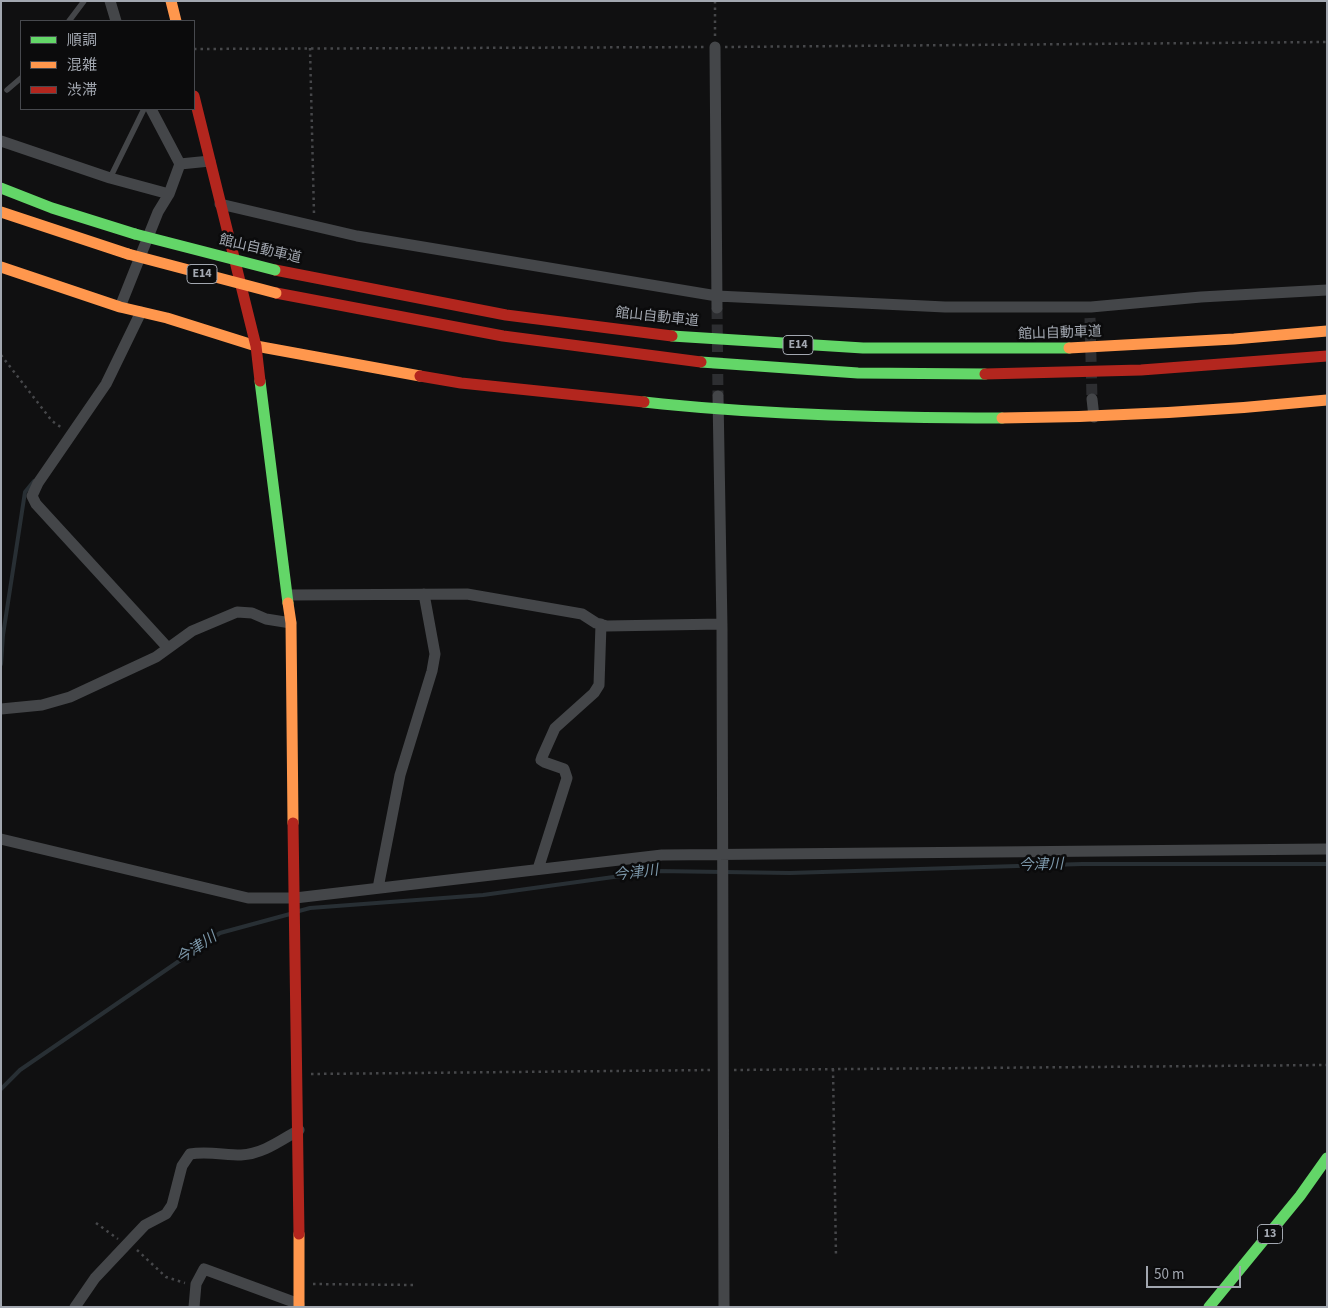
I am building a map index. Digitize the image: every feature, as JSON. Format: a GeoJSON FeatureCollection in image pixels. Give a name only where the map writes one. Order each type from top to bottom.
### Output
{"type":"FeatureCollection","features":[{"type":"Feature","properties":{"kind":"main road"},"geometry":{"type":"LineString","coordinates":[[171,1],[176,20]]}},
{"type":"Feature","properties":{"kind":"main road"},"geometry":{"type":"LineString","coordinates":[[195,100],[256,346],[291,623],[299,1130],[299,1305]]}},
{"type":"Feature","properties":{"kind":"main road","name":"館山自動車道"},"geometry":{"type":"LineString","coordinates":[[1,188],[52,208],[135,234],[275,270],[419,300],[584,326],[744,342],[879,350],[1025,351],[1165,345],[1327,331]]}},
{"type":"Feature","properties":{"kind":"main road","name":"E14"},"geometry":{"type":"LineString","coordinates":[[1,212],[128,254],[276,293],[415,322],[571,347],[743,365],[879,372],[1027,373],[1156,370],[1244,365],[1327,356]]}},
{"type":"Feature","properties":{"kind":"main road"},"geometry":{"type":"LineString","coordinates":[[1,267],[120,308],[141,312],[256,346],[461,384],[717,410],[945,418],[1094,417],[1251,408],[1327,400]]}},
{"type":"Feature","properties":{"kind":"main road","name":"13"},"geometry":{"type":"LineString","coordinates":[[1209,1307],[1300,1196],[1327,1158]]}},
{"type":"Feature","properties":{"kind":"street"},"geometry":{"type":"LineString","coordinates":[[110,1],[116,20]]}},
{"type":"Feature","properties":{"kind":"street"},"geometry":{"type":"LineString","coordinates":[[715,47],[717,302]]}},
{"type":"Feature","properties":{"kind":"street"},"geometry":{"type":"LineString","coordinates":[[120,308],[158,212],[169,194],[180,164],[153,110]]}},
{"type":"Feature","properties":{"kind":"street"},"geometry":{"type":"LineString","coordinates":[[1,141],[110,178],[169,194]]}},
{"type":"Feature","properties":{"kind":"street"},"geometry":{"type":"LineString","coordinates":[[180,164],[210,162]]}},
{"type":"Feature","properties":{"kind":"street"},"geometry":{"type":"LineString","coordinates":[[220,204],[314,226],[717,302],[945,307],[1091,313],[1201,297],[1327,290]]}},
{"type":"Feature","properties":{"kind":"street"},"geometry":{"type":"LineString","coordinates":[[141,312],[106,384],[38,483],[32,496],[36,504],[168,648]]}},
{"type":"Feature","properties":{"kind":"street"},"geometry":{"type":"LineString","coordinates":[[718,396],[722,624],[724,1307]]}},
{"type":"Feature","properties":{"kind":"street"},"geometry":{"type":"LineString","coordinates":[[1092,399],[1094,417]]}},
{"type":"Feature","properties":{"kind":"street"},"geometry":{"type":"LineString","coordinates":[[378,888],[400,775],[432,671],[435,654],[424,594]]}},
{"type":"Feature","properties":{"kind":"street"},"geometry":{"type":"LineString","coordinates":[[288,595],[467,594],[582,614],[601,624],[722,624]]}},
{"type":"Feature","properties":{"kind":"street"},"geometry":{"type":"LineString","coordinates":[[1,709],[42,705],[70,697],[156,657],[192,631],[237,612],[252,613],[266,620],[291,623]]}},
{"type":"Feature","properties":{"kind":"street"},"geometry":{"type":"LineString","coordinates":[[538,869],[567,778],[564,769],[541,760],[556,728],[594,693],[599,685],[601,624]]}},
{"type":"Feature","properties":{"kind":"street"},"geometry":{"type":"LineString","coordinates":[[1,839],[248,898],[295,898],[662,855],[1327,849]]}},
{"type":"Feature","properties":{"kind":"street"},"geometry":{"type":"LineString","coordinates":[[75,1307],[95,1278],[145,1224],[166,1214],[172,1205],[182,1166],[190,1154],[199,1152],[243,1155],[262,1151],[299,1130]]}},
{"type":"Feature","properties":{"kind":"street"},"geometry":{"type":"LineString","coordinates":[[194,1307],[196,1284],[204,1269],[299,1305]]}},
{"type":"Feature","properties":{"kind":"lane"},"geometry":{"type":"LineString","coordinates":[[70,20],[84,1]]}},
{"type":"Feature","properties":{"kind":"lane"},"geometry":{"type":"LineString","coordinates":[[7,90],[20,79]]}},
{"type":"Feature","properties":{"kind":"lane"},"geometry":{"type":"LineString","coordinates":[[110,178],[144,110]]}},
{"type":"Feature","properties":{"kind":"path"},"geometry":{"type":"LineString","coordinates":[[714,1],[715,47]]}},
{"type":"Feature","properties":{"kind":"path"},"geometry":{"type":"LineString","coordinates":[[195,49],[1327,42]]}},
{"type":"Feature","properties":{"kind":"path"},"geometry":{"type":"LineString","coordinates":[[310,48],[314,226]]}},
{"type":"Feature","properties":{"kind":"path"},"geometry":{"type":"LineString","coordinates":[[1,355],[52,421],[72,434]]}},
{"type":"Feature","properties":{"kind":"path"},"geometry":{"type":"LineString","coordinates":[[297,1074],[1327,1065]]}},
{"type":"Feature","properties":{"kind":"path"},"geometry":{"type":"LineString","coordinates":[[834,1069],[836,1257]]}},
{"type":"Feature","properties":{"kind":"path"},"geometry":{"type":"LineString","coordinates":[[96,1223],[126,1245],[132,1246],[166,1277],[181,1283],[196,1284]]}},
{"type":"Feature","properties":{"kind":"path"},"geometry":{"type":"LineString","coordinates":[[299,1284],[414,1285]]}},
{"type":"Feature","properties":{"kind":"waterway"},"geometry":{"type":"LineString","coordinates":[[1,664],[3,635],[25,492],[34,481]]}},
{"type":"Feature","properties":{"kind":"waterway","name":"今津川"},"geometry":{"type":"LineString","coordinates":[[299,911],[310,908],[483,895],[657,871],[790,873],[1082,864],[1327,864]]}},
{"type":"Feature","properties":{"kind":"waterway","name":"今津川"},"geometry":{"type":"LineString","coordinates":[[1,1089],[20,1070],[220,933],[290,914]]}},
{"type":"Feature","properties":{"kind":"tunnel"},"geometry":{"type":"LineString","coordinates":[[717,308],[718,396]]}},
{"type":"Feature","properties":{"kind":"tunnel"},"geometry":{"type":"LineString","coordinates":[[1090,318],[1092,399]]}},
{"type":"Feature","properties":{"kind":"traffic: fast"},"geometry":{"type":"LineString","coordinates":[[1,188],[52,208],[135,234]]}},
{"type":"Feature","properties":{"kind":"traffic: fast"},"geometry":{"type":"LineString","coordinates":[[135,234],[275,270]]}},
{"type":"Feature","properties":{"kind":"traffic: fast"},"geometry":{"type":"LineString","coordinates":[[672,336],[863,348],[1069,348]]}},
{"type":"Feature","properties":{"kind":"traffic: fast"},"geometry":{"type":"LineString","coordinates":[[701,362],[858,373],[985,374]]}},
{"type":"Feature","properties":{"kind":"traffic: fast"},"geometry":{"type":"LineString","coordinates":[[260,381],[288,603]]}},
{"type":"Feature","properties":{"kind":"traffic: fast"},"geometry":{"type":"LineString","coordinates":[[644,402],[733,410],[823,415],[1002,418]]}},
{"type":"Feature","properties":{"kind":"traffic: fast"},"geometry":{"type":"LineString","coordinates":[[1209,1307],[1300,1196],[1327,1158]]}},
{"type":"Feature","properties":{"kind":"traffic: slow"},"geometry":{"type":"LineString","coordinates":[[171,1],[176,20]]}},
{"type":"Feature","properties":{"kind":"traffic: slow"},"geometry":{"type":"LineString","coordinates":[[1,212],[128,254]]}},
{"type":"Feature","properties":{"kind":"traffic: slow"},"geometry":{"type":"LineString","coordinates":[[128,254],[276,293]]}},
{"type":"Feature","properties":{"kind":"traffic: slow"},"geometry":{"type":"LineString","coordinates":[[1,267],[120,307],[167,318],[256,346],[420,376]]}},
{"type":"Feature","properties":{"kind":"traffic: slow"},"geometry":{"type":"LineString","coordinates":[[1069,348],[1234,339],[1327,331]]}},
{"type":"Feature","properties":{"kind":"traffic: slow"},"geometry":{"type":"LineString","coordinates":[[1002,418],[1165,413],[1327,400]]}},
{"type":"Feature","properties":{"kind":"traffic: slow"},"geometry":{"type":"LineString","coordinates":[[288,603],[291,623],[293,823]]}},
{"type":"Feature","properties":{"kind":"traffic: slow"},"geometry":{"type":"LineString","coordinates":[[299,1234],[299,1307]]}},
{"type":"Feature","properties":{"kind":"traffic: jam"},"geometry":{"type":"LineString","coordinates":[[195,100],[256,346],[260,381]]}},
{"type":"Feature","properties":{"kind":"traffic: jam"},"geometry":{"type":"LineString","coordinates":[[275,270],[506,315],[672,336]]}},
{"type":"Feature","properties":{"kind":"traffic: jam"},"geometry":{"type":"LineString","coordinates":[[276,293],[503,336],[701,362]]}},
{"type":"Feature","properties":{"kind":"traffic: jam"},"geometry":{"type":"LineString","coordinates":[[985,374],[1141,370],[1327,356]]}},
{"type":"Feature","properties":{"kind":"traffic: jam"},"geometry":{"type":"LineString","coordinates":[[420,376],[461,383],[644,402]]}},
{"type":"Feature","properties":{"kind":"traffic: jam"},"geometry":{"type":"LineString","coordinates":[[293,823],[299,1234]]}}]}
